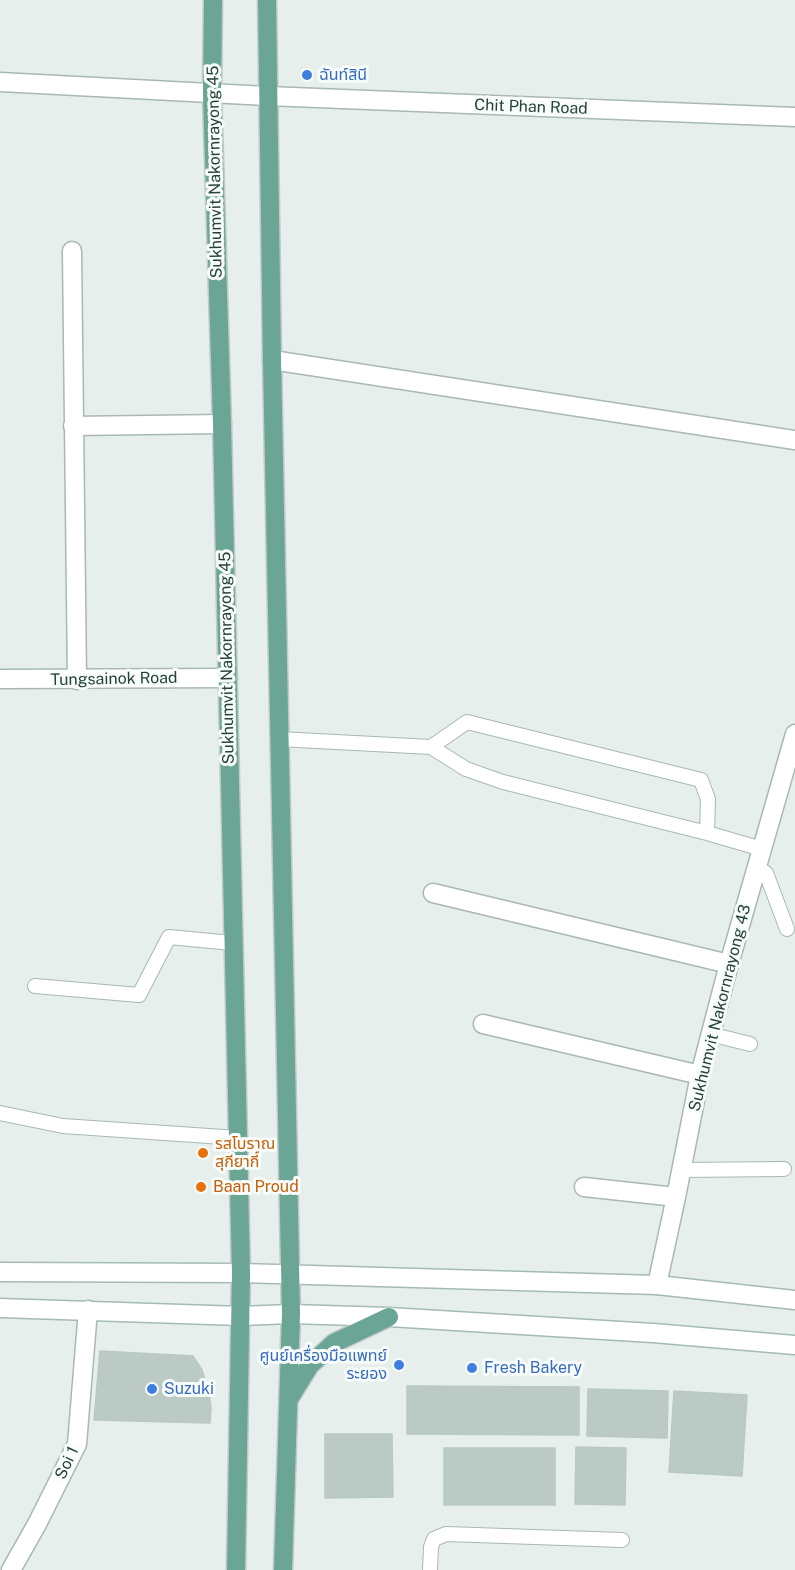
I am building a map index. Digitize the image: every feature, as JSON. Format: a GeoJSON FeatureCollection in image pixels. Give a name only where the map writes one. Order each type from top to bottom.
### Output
{"type":"FeatureCollection","features":[{"type":"Feature","properties":{"kind":"main road","name":"Sukhumvit Nakornrayong 45"},"geometry":{"type":"LineString","coordinates":[[213,0],[212,94],[222,424],[241,1273],[236,1570]]}},
{"type":"Feature","properties":{"kind":"main road"},"geometry":{"type":"LineString","coordinates":[[267,0],[291,1314],[283,1570]]}},
{"type":"Feature","properties":{"kind":"main road"},"geometry":{"type":"LineString","coordinates":[[288,1401],[310,1365],[334,1343],[389,1317]]}},
{"type":"Feature","properties":{"kind":"street","name":"Chit Phan Road"},"geometry":{"type":"LineString","coordinates":[[0,82],[212,94],[795,117]]}},
{"type":"Feature","properties":{"kind":"street"},"geometry":{"type":"LineString","coordinates":[[72,251],[77,680]]}},
{"type":"Feature","properties":{"kind":"street"},"geometry":{"type":"LineString","coordinates":[[272,360],[795,440]]}},
{"type":"Feature","properties":{"kind":"street"},"geometry":{"type":"LineString","coordinates":[[73,426],[222,424]]}},
{"type":"Feature","properties":{"kind":"street","name":"Tungsainok Road"},"geometry":{"type":"LineString","coordinates":[[0,679],[228,678]]}},
{"type":"Feature","properties":{"kind":"street","name":"Sukhumvit Nakornrayong 43"},"geometry":{"type":"LineString","coordinates":[[657,1285],[710,1034],[795,734]]}},
{"type":"Feature","properties":{"kind":"street"},"geometry":{"type":"LineString","coordinates":[[433,893],[729,964]]}},
{"type":"Feature","properties":{"kind":"street"},"geometry":{"type":"LineString","coordinates":[[483,1024],[700,1075]]}},
{"type":"Feature","properties":{"kind":"street"},"geometry":{"type":"LineString","coordinates":[[584,1188],[676,1197]]}},
{"type":"Feature","properties":{"kind":"street"},"geometry":{"type":"LineString","coordinates":[[0,1272],[241,1273],[657,1285],[795,1300]]}},
{"type":"Feature","properties":{"kind":"street"},"geometry":{"type":"LineString","coordinates":[[0,1308],[241,1316],[291,1314],[389,1317],[653,1333],[795,1345]]}},
{"type":"Feature","properties":{"kind":"street","name":"Soi 1"},"geometry":{"type":"LineString","coordinates":[[11,1570],[77,1444],[88,1310]]}},
{"type":"Feature","properties":{"kind":"lane"},"geometry":{"type":"LineString","coordinates":[[431,747],[467,722],[701,780],[708,799],[707,832]]}},
{"type":"Feature","properties":{"kind":"lane"},"geometry":{"type":"LineString","coordinates":[[279,739],[431,747],[466,769],[503,782],[707,832],[762,849]]}},
{"type":"Feature","properties":{"kind":"lane"},"geometry":{"type":"LineString","coordinates":[[757,868],[766,873],[788,929]]}},
{"type":"Feature","properties":{"kind":"lane"},"geometry":{"type":"LineString","coordinates":[[35,986],[139,995],[169,937],[232,943]]}},
{"type":"Feature","properties":{"kind":"lane"},"geometry":{"type":"LineString","coordinates":[[710,1034],[750,1044]]}},
{"type":"Feature","properties":{"kind":"lane"},"geometry":{"type":"LineString","coordinates":[[0,1113],[63,1126],[238,1138]]}},
{"type":"Feature","properties":{"kind":"lane"},"geometry":{"type":"LineString","coordinates":[[681,1170],[784,1169]]}},
{"type":"Feature","properties":{"kind":"lane"},"geometry":{"type":"LineString","coordinates":[[430,1570],[430,1547],[434,1539],[446,1534],[622,1540]]}},
{"type":"Feature","properties":{"kind":"building","name":"Suzuki"},"geometry":{"type":"Polygon","coordinates":[[[100,1351],[193,1356],[202,1370],[209,1393],[210,1423],[94,1420],[100,1351]]]}},
{"type":"Feature","properties":{"kind":"building"},"geometry":{"type":"Polygon","coordinates":[[[407,1386],[579,1387],[579,1435],[407,1434],[407,1386]]]}},
{"type":"Feature","properties":{"kind":"building"},"geometry":{"type":"Polygon","coordinates":[[[588,1389],[668,1391],[667,1438],[587,1436],[588,1389]]]}},
{"type":"Feature","properties":{"kind":"building"},"geometry":{"type":"Polygon","coordinates":[[[674,1391],[747,1395],[742,1476],[669,1472],[674,1391]]]}},
{"type":"Feature","properties":{"kind":"building"},"geometry":{"type":"Polygon","coordinates":[[[325,1434],[392,1434],[393,1497],[325,1498],[325,1434]]]}},
{"type":"Feature","properties":{"kind":"building"},"geometry":{"type":"Polygon","coordinates":[[[576,1447],[626,1448],[625,1505],[575,1504],[576,1447]]]}},
{"type":"Feature","properties":{"kind":"building"},"geometry":{"type":"Polygon","coordinates":[[[444,1448],[555,1448],[555,1505],[444,1505],[444,1448]]]}},
{"type":"Feature","properties":{"kind":"place","name":"ฉันท์สินี"},"geometry":{"type":"Point","coordinates":[307,75]}},
{"type":"Feature","properties":{"kind":"place","name":"รสโบราณ สุกียากี์"},"geometry":{"type":"Point","coordinates":[203,1153]}},
{"type":"Feature","properties":{"kind":"place","name":"Baan Proud"},"geometry":{"type":"Point","coordinates":[201,1187]}},
{"type":"Feature","properties":{"kind":"place","name":"ศูนย์เครื่องมือแพทย์ ระยอง"},"geometry":{"type":"Point","coordinates":[399,1365]}},
{"type":"Feature","properties":{"kind":"place","name":"Fresh Bakery"},"geometry":{"type":"Point","coordinates":[472,1368]}},
{"type":"Feature","properties":{"kind":"place","name":"Suzuki"},"geometry":{"type":"Point","coordinates":[152,1389]}}]}
